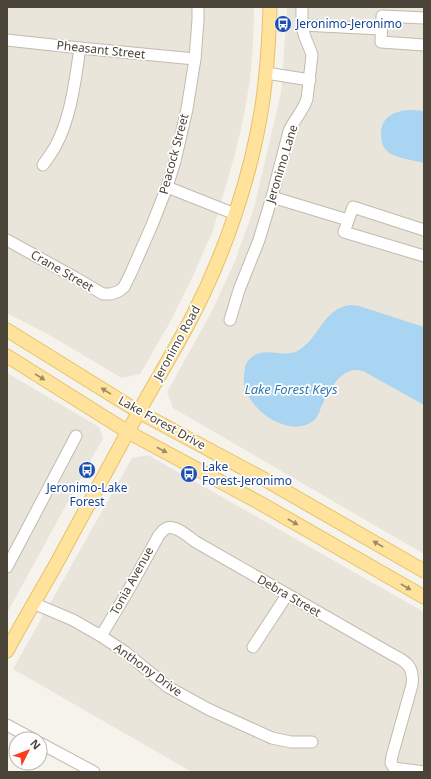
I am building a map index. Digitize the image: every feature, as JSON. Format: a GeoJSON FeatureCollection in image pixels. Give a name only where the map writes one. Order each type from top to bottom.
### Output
{"type":"FeatureCollection","features":[{"type":"Feature","properties":{"kind":"main road","name":"Jeronimo Road"},"geometry":{"type":"LineString","coordinates":[[7,651],[53,570],[138,412],[192,317],[222,250],[235,214],[256,140],[266,73],[270,7]]}},
{"type":"Feature","properties":{"kind":"main road","name":"Lake Forest Drive"},"geometry":{"type":"LineString","coordinates":[[7,330],[138,412],[271,482],[424,570]]}},
{"type":"Feature","properties":{"kind":"main road","name":"Lake Forest Drive"},"geometry":{"type":"LineString","coordinates":[[7,356],[128,432],[260,503],[424,597]]}},
{"type":"Feature","properties":{"kind":"street","name":"Peacock Street"},"geometry":{"type":"LineString","coordinates":[[118,291],[124,287],[152,225],[167,187],[175,161],[187,109],[194,59],[198,7]]}},
{"type":"Feature","properties":{"kind":"street","name":"Jeronimo Lane"},"geometry":{"type":"LineString","coordinates":[[230,320],[239,290],[259,240],[289,131],[292,123],[305,105],[309,93],[312,55],[302,25],[302,7]]}},
{"type":"Feature","properties":{"kind":"street"},"geometry":{"type":"LineString","coordinates":[[424,18],[382,16],[381,29],[381,42],[424,45]]}},
{"type":"Feature","properties":{"kind":"street"},"geometry":{"type":"LineString","coordinates":[[302,25],[381,29]]}},
{"type":"Feature","properties":{"kind":"street","name":"Pheasant Street"},"geometry":{"type":"LineString","coordinates":[[7,40],[194,59]]}},
{"type":"Feature","properties":{"kind":"street"},"geometry":{"type":"LineString","coordinates":[[43,165],[55,148],[64,127],[73,91],[80,48]]}},
{"type":"Feature","properties":{"kind":"street"},"geometry":{"type":"LineString","coordinates":[[266,73],[310,80]]}},
{"type":"Feature","properties":{"kind":"street"},"geometry":{"type":"LineString","coordinates":[[167,187],[235,214]]}},
{"type":"Feature","properties":{"kind":"street"},"geometry":{"type":"LineString","coordinates":[[272,197],[348,220]]}},
{"type":"Feature","properties":{"kind":"street"},"geometry":{"type":"LineString","coordinates":[[424,230],[353,208],[344,232],[424,256]]}},
{"type":"Feature","properties":{"kind":"street","name":"Crane Street"},"geometry":{"type":"LineString","coordinates":[[7,240],[103,294],[111,294],[118,291]]}},
{"type":"Feature","properties":{"kind":"street"},"geometry":{"type":"LineString","coordinates":[[7,567],[76,436]]}},
{"type":"Feature","properties":{"kind":"street","name":"Debra Street"},"geometry":{"type":"LineString","coordinates":[[166,528],[173,528],[182,532],[196,542],[287,595],[403,660],[409,667],[413,676],[412,685],[392,756],[392,763],[394,768],[404,770],[411,769],[424,772]]}},
{"type":"Feature","properties":{"kind":"street","name":"Tonia Avenue"},"geometry":{"type":"LineString","coordinates":[[101,636],[159,535],[166,528]]}},
{"type":"Feature","properties":{"kind":"street"},"geometry":{"type":"LineString","coordinates":[[253,647],[287,595]]}},
{"type":"Feature","properties":{"kind":"street","name":"Anthony Drive"},"geometry":{"type":"LineString","coordinates":[[33,603],[73,620],[101,636],[125,652],[168,687],[208,710],[272,738],[291,742],[312,742]]}},
{"type":"Feature","properties":{"kind":"street"},"geometry":{"type":"LineString","coordinates":[[7,725],[18,731]]}},
{"type":"Feature","properties":{"kind":"street"},"geometry":{"type":"LineString","coordinates":[[48,747],[94,772]]}},
{"type":"Feature","properties":{"kind":"shaded area"},"geometry":{"type":"Polygon","coordinates":[[[7,7],[254,7],[250,80],[243,120],[235,154],[213,230],[193,276],[169,324],[140,374],[122,378],[51,336],[7,313],[7,7]]]}},
{"type":"Feature","properties":{"kind":"shaded area","name":"Lake Forest Keys"},"geometry":{"type":"Polygon","coordinates":[[[287,7],[424,7],[424,554],[173,408],[167,392],[212,311],[235,261],[254,208],[281,93],[287,7]]]}},
{"type":"Feature","properties":{"kind":"shaded area"},"geometry":{"type":"Polygon","coordinates":[[[7,373],[99,427],[103,438],[7,613],[7,373]]]}},
{"type":"Feature","properties":{"kind":"shaded area"},"geometry":{"type":"Polygon","coordinates":[[[148,455],[424,612],[424,772],[192,772],[13,669],[132,458],[148,455]]]}},
{"type":"Feature","properties":{"kind":"water"},"geometry":{"type":"Polygon","coordinates":[[[411,110],[424,111],[424,163],[391,154],[382,142],[381,135],[383,123],[386,119],[394,113],[411,110]]]}},
{"type":"Feature","properties":{"kind":"water","name":"Lake Forest Keys"},"geometry":{"type":"Polygon","coordinates":[[[350,305],[359,306],[424,327],[424,405],[363,371],[355,370],[348,372],[337,381],[328,394],[317,417],[306,425],[289,426],[279,423],[259,410],[245,389],[245,366],[248,361],[259,353],[293,353],[299,350],[306,345],[333,312],[350,305]]]}},
{"type":"Feature","properties":{"kind":"place","name":"Jeronimo-Jeronimo"},"geometry":{"type":"Point","coordinates":[283,24]}},
{"type":"Feature","properties":{"kind":"place","name":"Jeronimo-Lake Forest"},"geometry":{"type":"Point","coordinates":[87,470]}},
{"type":"Feature","properties":{"kind":"place","name":"Lake Forest-Jeronimo"},"geometry":{"type":"Point","coordinates":[189,474]}}]}
